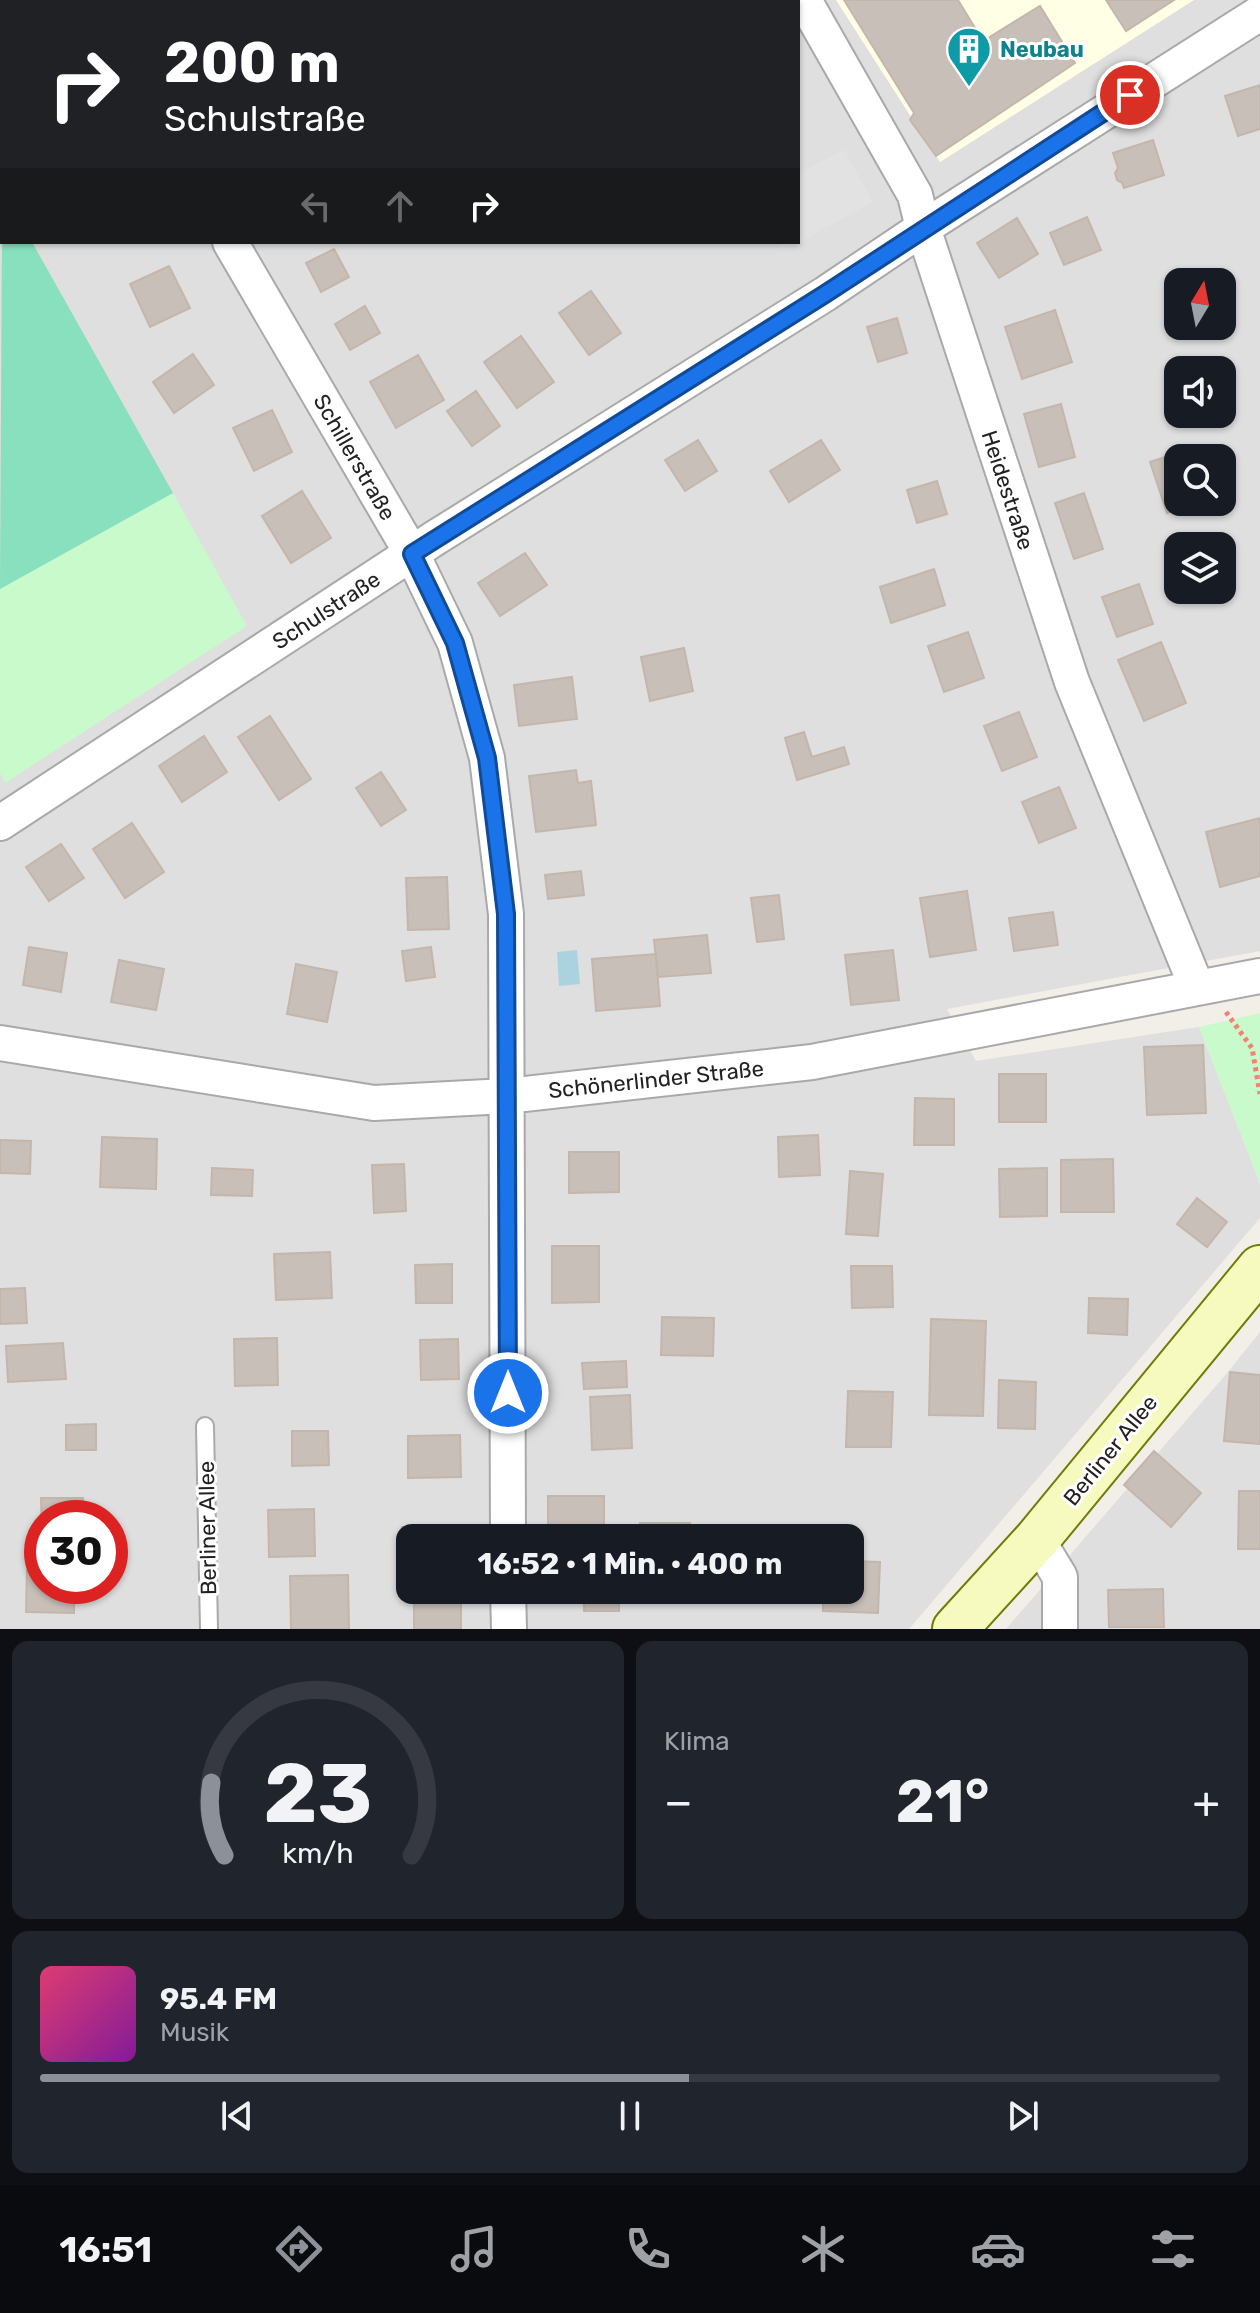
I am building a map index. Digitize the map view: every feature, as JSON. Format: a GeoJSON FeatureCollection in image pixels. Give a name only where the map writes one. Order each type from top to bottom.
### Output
{"type":"FeatureCollection","features":[{"type":"Feature","properties":{"kind":"street","name":"Heidestraße"},"geometry":{"type":"LineString","coordinates":[[804,0],[915,195],[923,228],[1072,682],[1197,988]]}},
{"type":"Feature","properties":{"kind":"street","name":"Schulstraße"},"geometry":{"type":"LineString","coordinates":[[0,823],[412,554],[825,294],[1260,13]]}},
{"type":"Feature","properties":{"kind":"street","name":"Schillerstraße"},"geometry":{"type":"LineString","coordinates":[[231,244],[412,554],[455,643],[487,758],[506,914],[508,1524]]}},
{"type":"Feature","properties":{"kind":"street","name":"Schönerlinder Straße"},"geometry":{"type":"LineString","coordinates":[[0,1043],[374,1103],[506,1096],[812,1062],[1260,976]]}},
{"type":"Feature","properties":{"kind":"street","name":"Berliner Allee"},"geometry":{"type":"LineString","coordinates":[[955,1629],[1037,1539],[1260,1268]]}},
{"type":"Feature","properties":{"kind":"street"},"geometry":{"type":"LineString","coordinates":[[1037,1539],[1060,1577],[1060,1629]]}},
{"type":"Feature","properties":{"kind":"street"},"geometry":{"type":"LineString","coordinates":[[508,1604],[509,1629]]}},
{"type":"Feature","properties":{"kind":"lane","name":"Berliner Allee"},"geometry":{"type":"LineString","coordinates":[[205,1426],[209,1629]]}},
{"type":"Feature","properties":{"kind":"path"},"geometry":{"type":"LineString","coordinates":[[1197,988],[1221,1004],[1260,1057]]}},
{"type":"Feature","properties":{"kind":"path"},"geometry":{"type":"LineString","coordinates":[[1252,1048],[1260,1094]]}},
{"type":"Feature","properties":{"kind":"shaded area"},"geometry":{"type":"Polygon","coordinates":[[[800,0],[1260,0],[1260,951],[947,1009],[976,1061],[1199,1027],[1260,1183],[1260,1218],[909,1629],[0,1629],[0,244],[800,244],[800,0]]]}},
{"type":"Feature","properties":{"kind":"shaded area","name":"Neubau"},"geometry":{"type":"Polygon","coordinates":[[[836,0],[1194,0],[940,162],[836,0]]]}},
{"type":"Feature","properties":{"kind":"shaded area"},"geometry":{"type":"Polygon","coordinates":[[[844,149],[873,202],[800,242],[800,173],[844,149]]]}},
{"type":"Feature","properties":{"kind":"shaded area"},"geometry":{"type":"Polygon","coordinates":[[[779,244],[796,244],[783,251],[779,244]]]}},
{"type":"Feature","properties":{"kind":"shaded area"},"geometry":{"type":"Polygon","coordinates":[[[1260,1332],[1260,1629],[1006,1629],[1227,1373],[1260,1332]]]}},
{"type":"Feature","properties":{"kind":"green space"},"geometry":{"type":"Polygon","coordinates":[[[2,244],[33,244],[173,493],[0,589],[2,244]]]}},
{"type":"Feature","properties":{"kind":"green space"},"geometry":{"type":"Polygon","coordinates":[[[173,493],[247,626],[5,783],[0,773],[0,589],[173,493]]]}},
{"type":"Feature","properties":{"kind":"green space"},"geometry":{"type":"Polygon","coordinates":[[[1260,1013],[1260,1183],[1199,1027],[1260,1013]]]}},
{"type":"Feature","properties":{"kind":"water"},"geometry":{"type":"Polygon","coordinates":[[[577,950],[580,984],[559,986],[557,952],[577,950]]]}},
{"type":"Feature","properties":{"kind":"building","name":"Neubau"},"geometry":{"type":"Polygon","coordinates":[[[844,0],[958,0],[983,41],[1040,6],[1075,63],[936,156],[910,120],[914,113],[844,0]]]}},
{"type":"Feature","properties":{"kind":"building"},"geometry":{"type":"Polygon","coordinates":[[[1106,0],[1174,0],[1126,31],[1106,0]]]}},
{"type":"Feature","properties":{"kind":"building"},"geometry":{"type":"Polygon","coordinates":[[[1260,85],[1260,129],[1238,136],[1225,96],[1260,85]]]}},
{"type":"Feature","properties":{"kind":"building"},"geometry":{"type":"Polygon","coordinates":[[[1153,140],[1164,175],[1124,188],[1117,180],[1115,173],[1118,168],[1113,153],[1153,140]]]}},
{"type":"Feature","properties":{"kind":"building"},"geometry":{"type":"Polygon","coordinates":[[[1087,217],[1101,250],[1064,265],[1050,233],[1087,217]]]}},
{"type":"Feature","properties":{"kind":"building"},"geometry":{"type":"Polygon","coordinates":[[[1017,218],[1038,254],[999,278],[977,243],[1017,218]]]}},
{"type":"Feature","properties":{"kind":"building"},"geometry":{"type":"Polygon","coordinates":[[[334,249],[349,277],[321,292],[306,263],[334,249]]]}},
{"type":"Feature","properties":{"kind":"building"},"geometry":{"type":"Polygon","coordinates":[[[169,266],[190,308],[150,327],[130,284],[169,266]]]}},
{"type":"Feature","properties":{"kind":"building"},"geometry":{"type":"Polygon","coordinates":[[[591,291],[621,333],[589,355],[559,313],[591,291]]]}},
{"type":"Feature","properties":{"kind":"building"},"geometry":{"type":"Polygon","coordinates":[[[365,306],[380,333],[350,350],[335,324],[365,306]]]}},
{"type":"Feature","properties":{"kind":"building"},"geometry":{"type":"Polygon","coordinates":[[[1055,310],[1072,362],[1022,379],[1005,327],[1055,310]]]}},
{"type":"Feature","properties":{"kind":"building"},"geometry":{"type":"Polygon","coordinates":[[[897,318],[907,353],[878,362],[867,327],[897,318]]]}},
{"type":"Feature","properties":{"kind":"building"},"geometry":{"type":"Polygon","coordinates":[[[521,336],[554,382],[517,408],[484,362],[521,336]]]}},
{"type":"Feature","properties":{"kind":"building"},"geometry":{"type":"Polygon","coordinates":[[[193,354],[214,385],[174,413],[153,382],[193,354]]]}},
{"type":"Feature","properties":{"kind":"building"},"geometry":{"type":"Polygon","coordinates":[[[418,355],[444,400],[396,428],[370,382],[418,355]]]}},
{"type":"Feature","properties":{"kind":"building"},"geometry":{"type":"Polygon","coordinates":[[[476,391],[500,426],[472,446],[447,411],[476,391]]]}},
{"type":"Feature","properties":{"kind":"building"},"geometry":{"type":"Polygon","coordinates":[[[1061,404],[1075,457],[1039,467],[1024,414],[1061,404]]]}},
{"type":"Feature","properties":{"kind":"building"},"geometry":{"type":"Polygon","coordinates":[[[272,410],[292,452],[254,471],[233,428],[272,410]]]}},
{"type":"Feature","properties":{"kind":"building"},"geometry":{"type":"Polygon","coordinates":[[[698,440],[717,471],[685,491],[665,460],[698,440]]]}},
{"type":"Feature","properties":{"kind":"building"},"geometry":{"type":"Polygon","coordinates":[[[821,440],[840,470],[789,502],[770,471],[821,440]]]}},
{"type":"Feature","properties":{"kind":"building"},"geometry":{"type":"Polygon","coordinates":[[[1164,457],[1164,504],[1150,462],[1164,457]]]}},
{"type":"Feature","properties":{"kind":"building"},"geometry":{"type":"Polygon","coordinates":[[[937,481],[947,514],[917,523],[907,490],[937,481]]]}},
{"type":"Feature","properties":{"kind":"building"},"geometry":{"type":"Polygon","coordinates":[[[302,491],[331,538],[291,563],[262,516],[302,491]]]}},
{"type":"Feature","properties":{"kind":"building"},"geometry":{"type":"Polygon","coordinates":[[[1084,493],[1103,549],[1074,559],[1055,503],[1084,493]]]}},
{"type":"Feature","properties":{"kind":"building"},"geometry":{"type":"Polygon","coordinates":[[[525,553],[547,585],[500,616],[478,583],[525,553]]]}},
{"type":"Feature","properties":{"kind":"building"},"geometry":{"type":"Polygon","coordinates":[[[934,569],[945,605],[891,623],[880,587],[934,569]]]}},
{"type":"Feature","properties":{"kind":"building"},"geometry":{"type":"Polygon","coordinates":[[[1139,584],[1153,624],[1117,637],[1102,597],[1139,584]]]}},
{"type":"Feature","properties":{"kind":"building"},"geometry":{"type":"Polygon","coordinates":[[[968,632],[984,678],[944,692],[928,646],[968,632]]]}},
{"type":"Feature","properties":{"kind":"building"},"geometry":{"type":"Polygon","coordinates":[[[1161,642],[1186,703],[1144,721],[1118,660],[1161,642]]]}},
{"type":"Feature","properties":{"kind":"building"},"geometry":{"type":"Polygon","coordinates":[[[684,648],[693,691],[650,701],[641,657],[684,648]]]}},
{"type":"Feature","properties":{"kind":"building"},"geometry":{"type":"Polygon","coordinates":[[[572,677],[577,719],[519,726],[514,685],[572,677]]]}},
{"type":"Feature","properties":{"kind":"building"},"geometry":{"type":"Polygon","coordinates":[[[1019,712],[1037,757],[1002,771],[984,726],[1019,712]]]}},
{"type":"Feature","properties":{"kind":"building"},"geometry":{"type":"Polygon","coordinates":[[[270,716],[311,779],[279,800],[238,737],[270,716]]]}},
{"type":"Feature","properties":{"kind":"building"},"geometry":{"type":"Polygon","coordinates":[[[804,732],[812,757],[844,747],[849,764],[797,780],[785,738],[804,732]]]}},
{"type":"Feature","properties":{"kind":"building"},"geometry":{"type":"Polygon","coordinates":[[[204,736],[227,772],[182,802],[159,766],[204,736]]]}},
{"type":"Feature","properties":{"kind":"building"},"geometry":{"type":"Polygon","coordinates":[[[576,770],[578,783],[591,781],[596,825],[536,832],[529,776],[576,770]]]}},
{"type":"Feature","properties":{"kind":"building"},"geometry":{"type":"Polygon","coordinates":[[[381,772],[406,810],[381,826],[356,788],[381,772]]]}},
{"type":"Feature","properties":{"kind":"building"},"geometry":{"type":"Polygon","coordinates":[[[1059,787],[1076,828],[1039,843],[1022,802],[1059,787]]]}},
{"type":"Feature","properties":{"kind":"building"},"geometry":{"type":"Polygon","coordinates":[[[1260,818],[1260,876],[1220,887],[1206,832],[1260,818]]]}},
{"type":"Feature","properties":{"kind":"building"},"geometry":{"type":"Polygon","coordinates":[[[132,823],[164,872],[125,898],[93,849],[132,823]]]}},
{"type":"Feature","properties":{"kind":"building"},"geometry":{"type":"Polygon","coordinates":[[[61,844],[84,878],[49,901],[26,867],[61,844]]]}},
{"type":"Feature","properties":{"kind":"building"},"geometry":{"type":"Polygon","coordinates":[[[581,871],[584,895],[548,899],[545,875],[581,871]]]}},
{"type":"Feature","properties":{"kind":"building"},"geometry":{"type":"Polygon","coordinates":[[[447,877],[449,929],[408,930],[406,878],[447,877]]]}},
{"type":"Feature","properties":{"kind":"building"},"geometry":{"type":"Polygon","coordinates":[[[967,891],[976,950],[930,957],[920,898],[967,891]]]}},
{"type":"Feature","properties":{"kind":"building"},"geometry":{"type":"Polygon","coordinates":[[[779,895],[784,939],[757,942],[751,898],[779,895]]]}},
{"type":"Feature","properties":{"kind":"building"},"geometry":{"type":"Polygon","coordinates":[[[1053,912],[1058,945],[1014,951],[1009,918],[1053,912]]]}},
{"type":"Feature","properties":{"kind":"building"},"geometry":{"type":"Polygon","coordinates":[[[707,935],[711,973],[658,977],[654,940],[707,935]]]}},
{"type":"Feature","properties":{"kind":"building"},"geometry":{"type":"Polygon","coordinates":[[[29,947],[67,953],[61,992],[23,985],[29,947]]]}},
{"type":"Feature","properties":{"kind":"building"},"geometry":{"type":"Polygon","coordinates":[[[431,947],[435,977],[406,981],[402,951],[431,947]]]}},
{"type":"Feature","properties":{"kind":"building"},"geometry":{"type":"Polygon","coordinates":[[[893,950],[899,1000],[851,1005],[845,955],[893,950]]]}},
{"type":"Feature","properties":{"kind":"building"},"geometry":{"type":"Polygon","coordinates":[[[656,954],[660,1006],[596,1011],[592,959],[656,954]]]}},
{"type":"Feature","properties":{"kind":"building"},"geometry":{"type":"Polygon","coordinates":[[[119,960],[164,969],[156,1010],[111,1002],[119,960]]]}},
{"type":"Feature","properties":{"kind":"building"},"geometry":{"type":"Polygon","coordinates":[[[296,964],[337,972],[327,1022],[287,1014],[296,964]]]}},
{"type":"Feature","properties":{"kind":"building"},"geometry":{"type":"Polygon","coordinates":[[[1203,1045],[1206,1113],[1147,1115],[1144,1047],[1203,1045]]]}},
{"type":"Feature","properties":{"kind":"building"},"geometry":{"type":"Polygon","coordinates":[[[999,1074],[1046,1074],[1046,1122],[999,1122],[999,1074]]]}},
{"type":"Feature","properties":{"kind":"building"},"geometry":{"type":"Polygon","coordinates":[[[915,1098],[954,1099],[954,1145],[914,1145],[915,1098]]]}},
{"type":"Feature","properties":{"kind":"building"},"geometry":{"type":"Polygon","coordinates":[[[818,1135],[820,1175],[779,1177],[778,1137],[818,1135]]]}},
{"type":"Feature","properties":{"kind":"building"},"geometry":{"type":"Polygon","coordinates":[[[102,1137],[157,1139],[156,1189],[100,1187],[102,1137]]]}},
{"type":"Feature","properties":{"kind":"building"},"geometry":{"type":"Polygon","coordinates":[[[0,1140],[31,1141],[30,1174],[0,1173],[0,1140]]]}},
{"type":"Feature","properties":{"kind":"building"},"geometry":{"type":"Polygon","coordinates":[[[569,1152],[619,1152],[619,1192],[569,1193],[569,1152]]]}},
{"type":"Feature","properties":{"kind":"building"},"geometry":{"type":"Polygon","coordinates":[[[1113,1159],[1114,1212],[1061,1212],[1061,1160],[1113,1159]]]}},
{"type":"Feature","properties":{"kind":"building"},"geometry":{"type":"Polygon","coordinates":[[[404,1164],[406,1211],[374,1213],[372,1165],[404,1164]]]}},
{"type":"Feature","properties":{"kind":"building"},"geometry":{"type":"Polygon","coordinates":[[[212,1168],[253,1170],[252,1196],[211,1195],[212,1168]]]}},
{"type":"Feature","properties":{"kind":"building"},"geometry":{"type":"Polygon","coordinates":[[[1047,1168],[1047,1216],[1000,1217],[999,1169],[1047,1168]]]}},
{"type":"Feature","properties":{"kind":"building"},"geometry":{"type":"Polygon","coordinates":[[[850,1171],[883,1174],[878,1236],[846,1234],[850,1171]]]}},
{"type":"Feature","properties":{"kind":"building"},"geometry":{"type":"Polygon","coordinates":[[[1197,1198],[1227,1222],[1207,1247],[1177,1224],[1197,1198]]]}},
{"type":"Feature","properties":{"kind":"building"},"geometry":{"type":"Polygon","coordinates":[[[552,1246],[599,1246],[599,1302],[552,1303],[552,1246]]]}},
{"type":"Feature","properties":{"kind":"building"},"geometry":{"type":"Polygon","coordinates":[[[330,1252],[332,1298],[276,1300],[274,1254],[330,1252]]]}},
{"type":"Feature","properties":{"kind":"building"},"geometry":{"type":"Polygon","coordinates":[[[452,1264],[452,1303],[416,1303],[415,1265],[452,1264]]]}},
{"type":"Feature","properties":{"kind":"building"},"geometry":{"type":"Polygon","coordinates":[[[851,1266],[892,1266],[893,1307],[852,1308],[851,1266]]]}},
{"type":"Feature","properties":{"kind":"building"},"geometry":{"type":"Polygon","coordinates":[[[25,1288],[27,1323],[0,1324],[0,1289],[25,1288]]]}},
{"type":"Feature","properties":{"kind":"building"},"geometry":{"type":"Polygon","coordinates":[[[1089,1298],[1128,1299],[1127,1335],[1088,1333],[1089,1298]]]}},
{"type":"Feature","properties":{"kind":"building"},"geometry":{"type":"Polygon","coordinates":[[[662,1317],[714,1318],[713,1356],[661,1355],[662,1317]]]}},
{"type":"Feature","properties":{"kind":"building"},"geometry":{"type":"Polygon","coordinates":[[[931,1319],[986,1321],[983,1416],[929,1415],[931,1319]]]}},
{"type":"Feature","properties":{"kind":"building"},"geometry":{"type":"Polygon","coordinates":[[[277,1338],[278,1385],[235,1386],[234,1339],[277,1338]]]}},
{"type":"Feature","properties":{"kind":"building"},"geometry":{"type":"Polygon","coordinates":[[[458,1339],[459,1379],[421,1380],[420,1340],[458,1339]]]}},
{"type":"Feature","properties":{"kind":"building"},"geometry":{"type":"Polygon","coordinates":[[[63,1343],[66,1379],[8,1382],[6,1346],[63,1343]]]}},
{"type":"Feature","properties":{"kind":"building"},"geometry":{"type":"Polygon","coordinates":[[[626,1361],[627,1387],[584,1389],[582,1363],[626,1361]]]}},
{"type":"Feature","properties":{"kind":"building"},"geometry":{"type":"Polygon","coordinates":[[[1230,1372],[1260,1375],[1260,1444],[1224,1441],[1230,1372]]]}},
{"type":"Feature","properties":{"kind":"building"},"geometry":{"type":"Polygon","coordinates":[[[999,1380],[1036,1382],[1035,1429],[998,1428],[999,1380]]]}},
{"type":"Feature","properties":{"kind":"building"},"geometry":{"type":"Polygon","coordinates":[[[848,1391],[893,1392],[891,1447],[846,1447],[848,1391]]]}},
{"type":"Feature","properties":{"kind":"building"},"geometry":{"type":"Polygon","coordinates":[[[630,1395],[632,1448],[592,1450],[590,1397],[630,1395]]]}},
{"type":"Feature","properties":{"kind":"building"},"geometry":{"type":"Polygon","coordinates":[[[96,1424],[96,1450],[66,1450],[66,1425],[96,1424]]]}},
{"type":"Feature","properties":{"kind":"building"},"geometry":{"type":"Polygon","coordinates":[[[292,1431],[328,1431],[329,1465],[292,1466],[292,1431]]]}},
{"type":"Feature","properties":{"kind":"building"},"geometry":{"type":"Polygon","coordinates":[[[460,1435],[461,1477],[408,1478],[408,1436],[460,1435]]]}},
{"type":"Feature","properties":{"kind":"building"},"geometry":{"type":"Polygon","coordinates":[[[1154,1451],[1201,1493],[1171,1527],[1124,1485],[1154,1451]]]}},
{"type":"Feature","properties":{"kind":"building"},"geometry":{"type":"Polygon","coordinates":[[[1239,1491],[1260,1491],[1260,1549],[1238,1549],[1239,1491]]]}},
{"type":"Feature","properties":{"kind":"building"},"geometry":{"type":"Polygon","coordinates":[[[548,1496],[604,1496],[604,1524],[548,1524],[548,1496]]]}},
{"type":"Feature","properties":{"kind":"building"},"geometry":{"type":"Polygon","coordinates":[[[41,1498],[83,1498],[83,1500],[41,1498]]]}},
{"type":"Feature","properties":{"kind":"building"},"geometry":{"type":"Polygon","coordinates":[[[314,1509],[315,1556],[269,1557],[268,1510],[314,1509]]]}},
{"type":"Feature","properties":{"kind":"building"},"geometry":{"type":"Polygon","coordinates":[[[640,1523],[690,1523],[690,1524],[640,1523]]]}},
{"type":"Feature","properties":{"kind":"building"},"geometry":{"type":"Polygon","coordinates":[[[864,1561],[880,1562],[878,1613],[823,1611],[823,1604],[864,1604],[864,1561]]]}},
{"type":"Feature","properties":{"kind":"building"},"geometry":{"type":"Polygon","coordinates":[[[348,1575],[349,1629],[291,1629],[290,1576],[348,1575]]]}},
{"type":"Feature","properties":{"kind":"building"},"geometry":{"type":"Polygon","coordinates":[[[1163,1589],[1164,1627],[1109,1627],[1108,1590],[1163,1589]]]}},
{"type":"Feature","properties":{"kind":"building"},"geometry":{"type":"Polygon","coordinates":[[[26,1604],[74,1604],[74,1613],[26,1612],[26,1604]]]}},
{"type":"Feature","properties":{"kind":"building"},"geometry":{"type":"Polygon","coordinates":[[[414,1604],[461,1604],[461,1629],[414,1629],[414,1604]]]}},
{"type":"Feature","properties":{"kind":"building"},"geometry":{"type":"Polygon","coordinates":[[[584,1604],[619,1604],[619,1611],[584,1611],[584,1604]]]}},
{"type":"Feature","properties":{"kind":"place","name":"Neubau"},"geometry":{"type":"Point","coordinates":[969,88]}},
{"type":"Feature","properties":{"kind":"route"},"geometry":{"type":"LineString","coordinates":[[508,1393],[506,914],[487,758],[455,643],[412,554],[825,294],[1130,95]]}}]}
